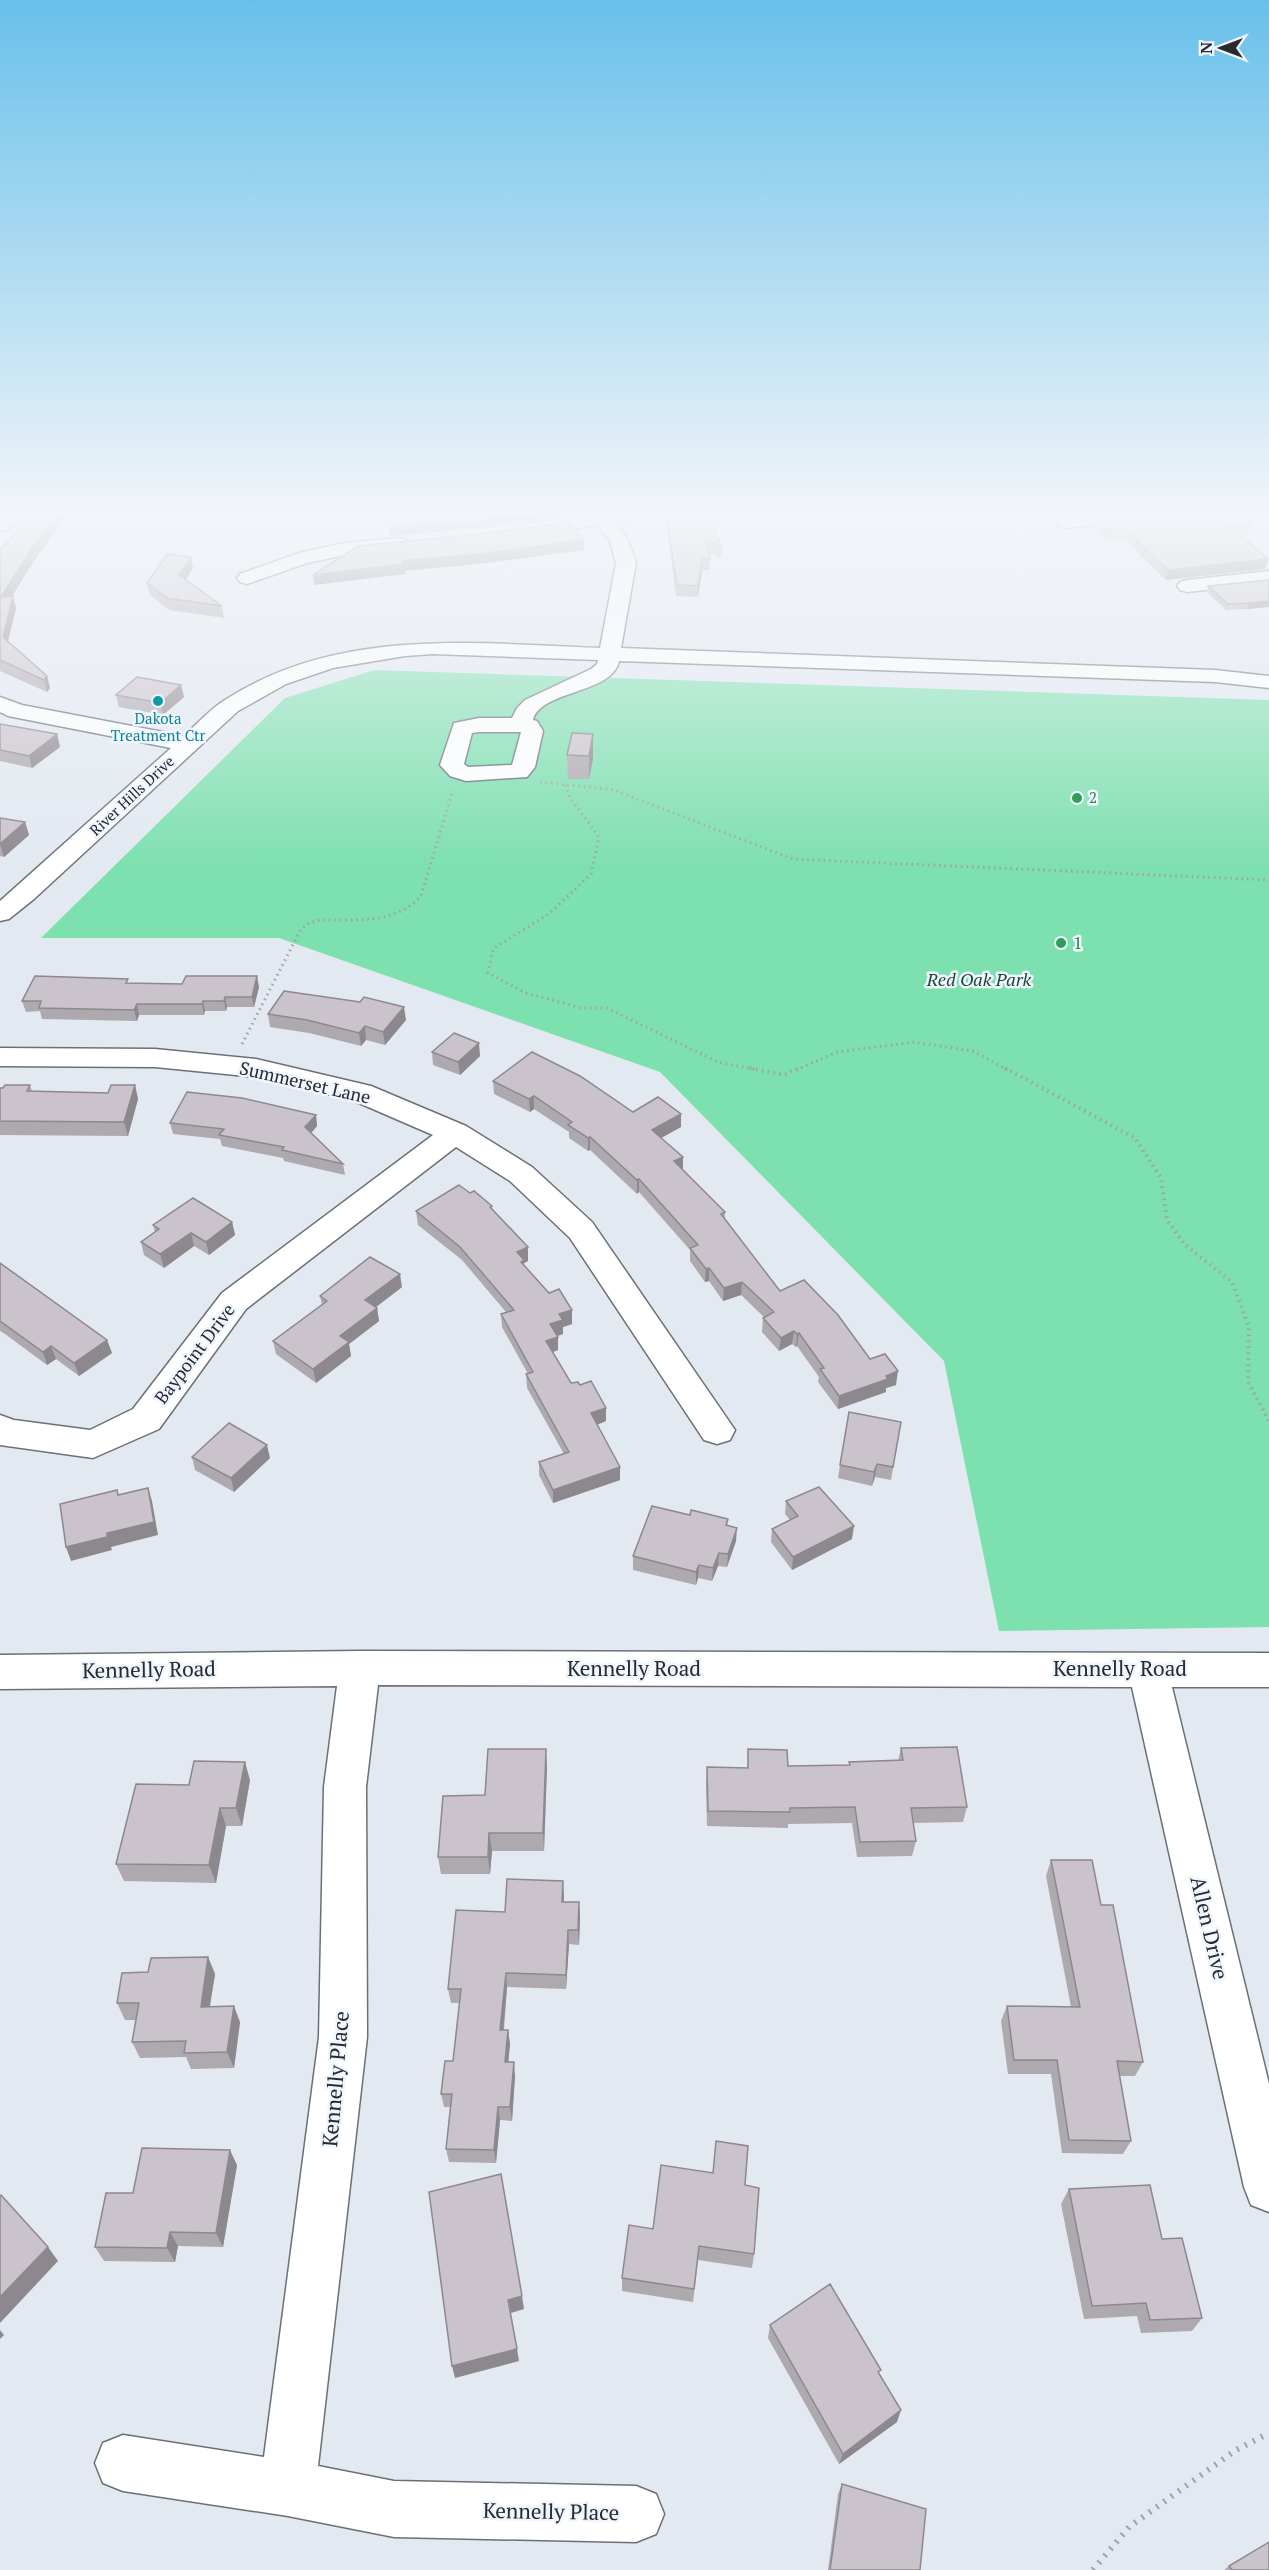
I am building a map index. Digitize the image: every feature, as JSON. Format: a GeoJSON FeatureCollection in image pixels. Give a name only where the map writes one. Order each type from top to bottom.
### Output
{"type":"FeatureCollection","features":[{"type":"Feature","properties":{"kind":"street"},"geometry":{"type":"LineString","coordinates":[[522,725],[526,711],[542,699],[599,675],[607,668],[614,629]]}},
{"type":"Feature","properties":{"kind":"street","name":"River Hills Drive"},"geometry":{"type":"LineString","coordinates":[[0,914],[25,894],[230,706],[258,688],[298,671],[348,657],[433,648],[1215,676],[1269,682]]}},
{"type":"Feature","properties":{"kind":"street"},"geometry":{"type":"LineString","coordinates":[[0,704],[16,711],[188,744]]}},
{"type":"Feature","properties":{"kind":"street"},"geometry":{"type":"LineString","coordinates":[[479,724],[522,725],[529,726],[532,730],[523,767],[519,772],[466,774],[458,771],[452,765],[462,728],[479,724]]}},
{"type":"Feature","properties":{"kind":"street"},"geometry":{"type":"LineString","coordinates":[[0,889],[25,894]]}},
{"type":"Feature","properties":{"kind":"street","name":"Summerset Lane"},"geometry":{"type":"LineString","coordinates":[[0,1058],[155,1058],[256,1068],[361,1093],[455,1133],[521,1174],[581,1230],[717,1430]]}},
{"type":"Feature","properties":{"kind":"street","name":"Baypoint Drive"},"geometry":{"type":"LineString","coordinates":[[0,1428],[5,1433],[93,1444],[146,1419],[234,1301],[455,1133]]}},
{"type":"Feature","properties":{"kind":"street","name":"Kennelly Road"},"geometry":{"type":"LineString","coordinates":[[0,1672],[360,1668],[1269,1670]]}},
{"type":"Feature","properties":{"kind":"street","name":"Kennelly Place"},"geometry":{"type":"LineString","coordinates":[[288,2488],[343,2037],[345,1787],[360,1668]]}},
{"type":"Feature","properties":{"kind":"street","name":"Allen Drive"},"geometry":{"type":"LineString","coordinates":[[1148,1670],[1269,2187]]}},
{"type":"Feature","properties":{"kind":"street","name":"Kennelly Place"},"geometry":{"type":"LineString","coordinates":[[123,2463],[288,2488],[394,2509],[636,2514]]}},
{"type":"Feature","properties":{"kind":"path"},"geometry":{"type":"LineString","coordinates":[[229,1065],[264,1004],[301,929],[309,923],[320,920],[387,917],[402,913],[416,903],[421,896],[458,771]]}},
{"type":"Feature","properties":{"kind":"path"},"geometry":{"type":"LineString","coordinates":[[1269,880],[793,859],[614,790],[565,784],[571,799],[599,837],[591,874],[550,913],[493,949],[488,973],[526,993],[581,1008],[607,1008],[718,1062],[784,1075],[837,1052],[914,1042],[974,1051],[1135,1138],[1161,1179],[1167,1220],[1184,1244],[1232,1282],[1250,1327],[1248,1382],[1269,1421]]}},
{"type":"Feature","properties":{"kind":"path"},"geometry":{"type":"LineString","coordinates":[[1093,2570],[1129,2527],[1236,2450],[1269,2433]]}},
{"type":"Feature","properties":{"kind":"green space","name":"Red Oak Park"},"geometry":{"type":"Polygon","coordinates":[[[374,670],[1269,700],[1269,1627],[999,1631],[944,1361],[660,1072],[279,938],[41,938],[285,698],[374,670]]]}},
{"type":"Feature","properties":{"kind":"building"},"geometry":{"type":"Polygon","coordinates":[[[0,629],[5,629],[3,637],[47,676],[44,680],[0,660],[0,629]]]}},
{"type":"Feature","properties":{"kind":"building"},"geometry":{"type":"Polygon","coordinates":[[[137,677],[181,685],[160,703],[116,695],[137,677]]]}},
{"type":"Feature","properties":{"kind":"building"},"geometry":{"type":"Polygon","coordinates":[[[0,724],[57,734],[29,756],[0,750],[0,724]]]}},
{"type":"Feature","properties":{"kind":"building"},"geometry":{"type":"Polygon","coordinates":[[[572,733],[593,734],[589,756],[567,755],[572,733]]]}},
{"type":"Feature","properties":{"kind":"building"},"geometry":{"type":"Polygon","coordinates":[[[0,818],[25,822],[0,844],[0,818]]]}},
{"type":"Feature","properties":{"kind":"building"},"geometry":{"type":"Polygon","coordinates":[[[35,976],[128,979],[126,983],[182,984],[186,976],[257,976],[252,997],[225,997],[224,1001],[203,1001],[202,1004],[137,1004],[134,1010],[39,1008],[41,1001],[22,1001],[35,976]]]}},
{"type":"Feature","properties":{"kind":"building"},"geometry":{"type":"Polygon","coordinates":[[[284,991],[360,1002],[364,997],[404,1007],[383,1032],[365,1026],[359,1033],[307,1020],[268,1014],[284,991]]]}},
{"type":"Feature","properties":{"kind":"building"},"geometry":{"type":"Polygon","coordinates":[[[454,1033],[479,1043],[458,1062],[432,1052],[454,1033]]]}},
{"type":"Feature","properties":{"kind":"building"},"geometry":{"type":"Polygon","coordinates":[[[532,1052],[580,1076],[633,1112],[658,1097],[681,1114],[652,1130],[683,1157],[674,1161],[725,1212],[721,1214],[780,1291],[804,1280],[838,1315],[870,1359],[885,1354],[898,1371],[886,1376],[888,1379],[839,1396],[820,1369],[824,1368],[799,1333],[794,1331],[781,1338],[763,1318],[774,1312],[742,1282],[724,1288],[690,1248],[698,1245],[639,1179],[637,1180],[590,1137],[588,1138],[568,1125],[572,1122],[534,1096],[529,1099],[493,1081],[532,1052]]]}},
{"type":"Feature","properties":{"kind":"building"},"geometry":{"type":"Polygon","coordinates":[[[5,1085],[30,1085],[27,1091],[108,1093],[111,1085],[135,1085],[124,1122],[0,1121],[0,1088],[5,1085]]]}},
{"type":"Feature","properties":{"kind":"building"},"geometry":{"type":"Polygon","coordinates":[[[187,1092],[242,1098],[316,1115],[305,1127],[343,1164],[282,1150],[284,1147],[219,1135],[224,1129],[170,1123],[187,1092]]]}},
{"type":"Feature","properties":{"kind":"building"},"geometry":{"type":"Polygon","coordinates":[[[459,1185],[470,1193],[474,1191],[492,1206],[490,1207],[528,1247],[517,1252],[524,1260],[521,1262],[549,1293],[559,1289],[572,1310],[559,1314],[563,1320],[550,1324],[558,1337],[546,1341],[571,1383],[578,1382],[580,1385],[591,1381],[606,1408],[591,1413],[620,1467],[553,1490],[539,1462],[569,1452],[526,1374],[533,1372],[501,1314],[514,1310],[460,1247],[416,1211],[459,1185]]]}},
{"type":"Feature","properties":{"kind":"building"},"geometry":{"type":"Polygon","coordinates":[[[193,1198],[232,1222],[206,1242],[191,1233],[160,1254],[141,1242],[159,1229],[153,1225],[193,1198]]]}},
{"type":"Feature","properties":{"kind":"building"},"geometry":{"type":"Polygon","coordinates":[[[370,1257],[400,1274],[365,1300],[377,1308],[340,1336],[349,1342],[313,1369],[273,1341],[327,1301],[320,1296],[370,1257]]]}},
{"type":"Feature","properties":{"kind":"building"},"geometry":{"type":"Polygon","coordinates":[[[0,1263],[107,1340],[74,1363],[51,1346],[43,1352],[0,1321],[0,1263]]]}},
{"type":"Feature","properties":{"kind":"building"},"geometry":{"type":"Polygon","coordinates":[[[849,1412],[901,1422],[893,1467],[877,1464],[874,1472],[840,1465],[849,1412]]]}},
{"type":"Feature","properties":{"kind":"building"},"geometry":{"type":"Polygon","coordinates":[[[229,1423],[267,1445],[231,1478],[192,1457],[229,1423]]]}},
{"type":"Feature","properties":{"kind":"building"},"geometry":{"type":"Polygon","coordinates":[[[819,1487],[854,1526],[793,1557],[772,1529],[798,1516],[786,1501],[819,1487]]]}},
{"type":"Feature","properties":{"kind":"building"},"geometry":{"type":"Polygon","coordinates":[[[148,1488],[154,1522],[107,1533],[107,1537],[66,1547],[60,1504],[117,1490],[118,1495],[148,1488]]]}},
{"type":"Feature","properties":{"kind":"building"},"geometry":{"type":"Polygon","coordinates":[[[652,1506],[690,1515],[691,1510],[728,1519],[726,1525],[737,1528],[728,1554],[719,1553],[713,1568],[699,1565],[696,1572],[633,1556],[652,1506]]]}},
{"type":"Feature","properties":{"kind":"building"},"geometry":{"type":"Polygon","coordinates":[[[957,1747],[967,1807],[911,1808],[916,1841],[860,1842],[855,1807],[790,1808],[790,1812],[708,1811],[707,1767],[748,1768],[748,1749],[787,1750],[788,1766],[850,1765],[849,1762],[903,1760],[901,1748],[957,1747]]]}},
{"type":"Feature","properties":{"kind":"building"},"geometry":{"type":"Polygon","coordinates":[[[488,1749],[546,1749],[543,1833],[489,1833],[488,1857],[438,1857],[443,1796],[485,1795],[488,1749]]]}},
{"type":"Feature","properties":{"kind":"building"},"geometry":{"type":"Polygon","coordinates":[[[194,1761],[245,1762],[236,1808],[220,1808],[209,1865],[116,1864],[136,1784],[189,1785],[194,1761]]]}},
{"type":"Feature","properties":{"kind":"building"},"geometry":{"type":"Polygon","coordinates":[[[1051,1860],[1092,1860],[1101,1905],[1113,1905],[1143,2062],[1117,2061],[1131,2141],[1069,2140],[1057,2060],[1014,2060],[1007,2006],[1080,2007],[1051,1860]]]}},
{"type":"Feature","properties":{"kind":"building"},"geometry":{"type":"Polygon","coordinates":[[[507,1879],[563,1881],[562,1902],[579,1902],[578,1930],[568,1930],[566,1975],[506,1973],[500,2030],[508,2030],[505,2062],[514,2062],[510,2107],[498,2107],[494,2150],[446,2149],[452,2094],[441,2094],[445,2061],[453,2061],[461,1989],[448,1989],[456,1910],[505,1912],[507,1879]]]}},
{"type":"Feature","properties":{"kind":"building"},"geometry":{"type":"Polygon","coordinates":[[[208,1957],[201,2007],[234,2006],[227,2052],[184,2053],[186,2041],[132,2042],[139,2003],[117,2003],[122,1973],[148,1972],[151,1958],[208,1957]]]}},
{"type":"Feature","properties":{"kind":"building"},"geometry":{"type":"Polygon","coordinates":[[[716,2141],[748,2146],[745,2185],[759,2188],[754,2254],[699,2246],[694,2289],[622,2278],[629,2225],[653,2229],[661,2165],[713,2173],[716,2141]]]}},
{"type":"Feature","properties":{"kind":"building"},"geometry":{"type":"Polygon","coordinates":[[[142,2148],[230,2150],[216,2233],[170,2232],[167,2248],[95,2247],[106,2193],[133,2193],[142,2148]]]}},
{"type":"Feature","properties":{"kind":"building"},"geometry":{"type":"Polygon","coordinates":[[[501,2174],[522,2296],[508,2300],[517,2349],[452,2366],[429,2192],[501,2174]]]}},
{"type":"Feature","properties":{"kind":"building"},"geometry":{"type":"Polygon","coordinates":[[[1150,2185],[1162,2239],[1182,2238],[1202,2318],[1150,2320],[1146,2303],[1092,2306],[1069,2189],[1150,2185]]]}},
{"type":"Feature","properties":{"kind":"building"},"geometry":{"type":"Polygon","coordinates":[[[0,2196],[48,2247],[0,2297],[0,2196]]]}},
{"type":"Feature","properties":{"kind":"building"},"geometry":{"type":"Polygon","coordinates":[[[830,2284],[881,2370],[878,2372],[901,2410],[843,2454],[770,2325],[830,2284]]]}},
{"type":"Feature","properties":{"kind":"building"},"geometry":{"type":"Polygon","coordinates":[[[842,2484],[926,2509],[920,2570],[830,2570],[842,2484]]]}},
{"type":"Feature","properties":{"kind":"building"},"geometry":{"type":"Polygon","coordinates":[[[1269,2542],[1269,2570],[1232,2570],[1229,2566],[1269,2542]]]}},
{"type":"Feature","properties":{"kind":"place","name":"Dakota Treatment Ctr"},"geometry":{"type":"Point","coordinates":[158,701]}},
{"type":"Feature","properties":{"kind":"place","name":"2"},"geometry":{"type":"Point","coordinates":[1077,798]}},
{"type":"Feature","properties":{"kind":"place","name":"1"},"geometry":{"type":"Point","coordinates":[1061,943]}}]}
